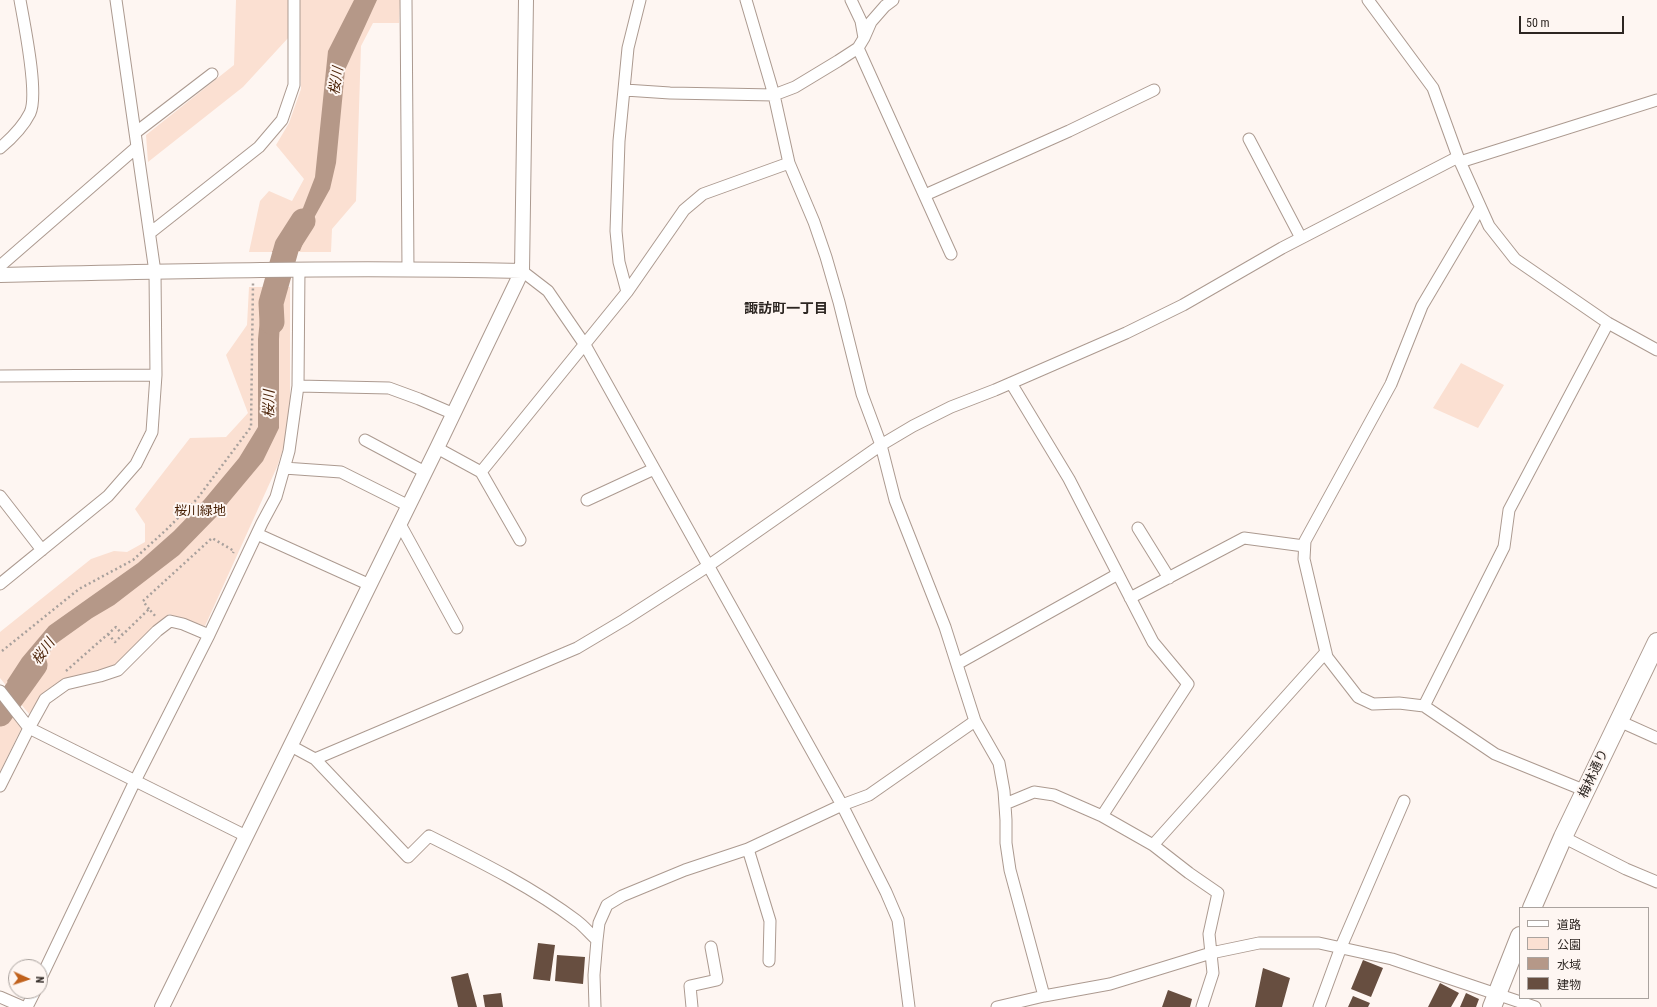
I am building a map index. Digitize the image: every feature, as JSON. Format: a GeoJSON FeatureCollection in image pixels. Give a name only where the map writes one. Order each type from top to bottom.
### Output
{"type":"FeatureCollection","features":[{"type":"Feature","properties":{"kind":"main road","name":"梅林通り"},"geometry":{"type":"LineString","coordinates":[[1532,907],[1563,837],[1657,642]]}},
{"type":"Feature","properties":{"kind":"main road"},"geometry":{"type":"LineString","coordinates":[[1494,1001],[1519,938]]}},
{"type":"Feature","properties":{"kind":"street"},"geometry":{"type":"LineString","coordinates":[[0,148],[13,138],[31,112],[34,88],[20,0]]}},
{"type":"Feature","properties":{"kind":"street"},"geometry":{"type":"LineString","coordinates":[[0,584],[108,496],[136,464],[152,432],[156,375],[155,272],[116,0]]}},
{"type":"Feature","properties":{"kind":"street"},"geometry":{"type":"LineString","coordinates":[[150,233],[259,148],[282,120],[294,85],[294,0]]}},
{"type":"Feature","properties":{"kind":"street"},"geometry":{"type":"LineString","coordinates":[[406,0],[408,269]]}},
{"type":"Feature","properties":{"kind":"street"},"geometry":{"type":"LineString","coordinates":[[162,1007],[454,414],[522,271],[526,0]]}},
{"type":"Feature","properties":{"kind":"street"},"geometry":{"type":"LineString","coordinates":[[627,292],[619,262],[616,231],[619,141],[628,48],[640,0]]}},
{"type":"Feature","properties":{"kind":"street"},"geometry":{"type":"LineString","coordinates":[[746,0],[774,95],[789,163],[817,229],[839,302],[862,394],[881,445],[895,500],[945,627],[975,721],[999,763],[1005,804],[1006,843],[1010,870],[1044,996]]}},
{"type":"Feature","properties":{"kind":"street"},"geometry":{"type":"LineString","coordinates":[[851,0],[861,21],[864,38]]}},
{"type":"Feature","properties":{"kind":"street"},"geometry":{"type":"LineString","coordinates":[[625,90],[670,93],[774,95],[795,87],[858,48],[871,22],[885,6],[893,0]]}},
{"type":"Feature","properties":{"kind":"street"},"geometry":{"type":"LineString","coordinates":[[1368,0],[1433,88],[1459,159],[1480,208],[1489,226],[1515,260],[1608,323],[1657,350]]}},
{"type":"Feature","properties":{"kind":"street"},"geometry":{"type":"LineString","coordinates":[[858,48],[951,254]]}},
{"type":"Feature","properties":{"kind":"street"},"geometry":{"type":"LineString","coordinates":[[135,133],[212,74]]}},
{"type":"Feature","properties":{"kind":"street"},"geometry":{"type":"LineString","coordinates":[[925,195],[1069,131],[1154,90]]}},
{"type":"Feature","properties":{"kind":"street"},"geometry":{"type":"LineString","coordinates":[[315,759],[577,648],[624,620],[708,566],[881,445],[951,407],[1011,383],[1126,333],[1183,305],[1301,238],[1459,159],[1657,100]]}},
{"type":"Feature","properties":{"kind":"street"},"geometry":{"type":"LineString","coordinates":[[1249,139],[1301,238]]}},
{"type":"Feature","properties":{"kind":"street"},"geometry":{"type":"LineString","coordinates":[[0,266],[137,147]]}},
{"type":"Feature","properties":{"kind":"street"},"geometry":{"type":"LineString","coordinates":[[481,472],[627,292],[684,210],[703,194],[789,163]]}},
{"type":"Feature","properties":{"kind":"street"},"geometry":{"type":"LineString","coordinates":[[1480,208],[1422,306],[1392,384],[1305,541],[1304,559],[1327,657],[1358,697],[1373,704],[1399,703],[1424,706],[1495,754],[1586,791]]}},
{"type":"Feature","properties":{"kind":"street"},"geometry":{"type":"LineString","coordinates":[[48,963],[135,781],[209,635],[276,497],[289,451],[298,386],[297,269]]}},
{"type":"Feature","properties":{"kind":"street"},"geometry":{"type":"LineString","coordinates":[[0,275],[297,269],[522,271],[548,291],[585,345],[842,805],[886,892],[898,920],[909,1007]]}},
{"type":"Feature","properties":{"kind":"street"},"geometry":{"type":"LineString","coordinates":[[1424,706],[1504,547],[1509,510],[1608,323]]}},
{"type":"Feature","properties":{"kind":"street"},"geometry":{"type":"LineString","coordinates":[[0,376],[156,375]]}},
{"type":"Feature","properties":{"kind":"street"},"geometry":{"type":"LineString","coordinates":[[1011,383],[1069,479],[1153,642],[1188,684],[1102,816]]}},
{"type":"Feature","properties":{"kind":"street"},"geometry":{"type":"LineString","coordinates":[[298,386],[389,388],[454,414]]}},
{"type":"Feature","properties":{"kind":"street"},"geometry":{"type":"LineString","coordinates":[[365,440],[425,472]]}},
{"type":"Feature","properties":{"kind":"street"},"geometry":{"type":"LineString","coordinates":[[437,448],[481,472],[520,540]]}},
{"type":"Feature","properties":{"kind":"street"},"geometry":{"type":"LineString","coordinates":[[284,468],[341,472],[409,506]]}},
{"type":"Feature","properties":{"kind":"street"},"geometry":{"type":"LineString","coordinates":[[587,500],[654,469]]}},
{"type":"Feature","properties":{"kind":"street"},"geometry":{"type":"LineString","coordinates":[[0,496],[42,550]]}},
{"type":"Feature","properties":{"kind":"street"},"geometry":{"type":"LineString","coordinates":[[400,524],[457,628]]}},
{"type":"Feature","properties":{"kind":"street"},"geometry":{"type":"LineString","coordinates":[[1138,528],[1169,578]]}},
{"type":"Feature","properties":{"kind":"street"},"geometry":{"type":"LineString","coordinates":[[257,534],[370,585]]}},
{"type":"Feature","properties":{"kind":"street"},"geometry":{"type":"LineString","coordinates":[[1130,598],[1244,538],[1304,546]]}},
{"type":"Feature","properties":{"kind":"street"},"geometry":{"type":"LineString","coordinates":[[957,664],[1118,574]]}},
{"type":"Feature","properties":{"kind":"street"},"geometry":{"type":"LineString","coordinates":[[0,786],[45,699],[66,684],[118,670],[164,625],[170,621],[183,624],[209,635]]}},
{"type":"Feature","properties":{"kind":"street"},"geometry":{"type":"LineString","coordinates":[[1153,845],[1326,652]]}},
{"type":"Feature","properties":{"kind":"street"},"geometry":{"type":"LineString","coordinates":[[0,691],[29,728],[246,836]]}},
{"type":"Feature","properties":{"kind":"street"},"geometry":{"type":"LineString","coordinates":[[595,1007],[594,975],[599,923],[607,905],[622,896],[685,870],[748,849],[869,794],[975,721]]}},
{"type":"Feature","properties":{"kind":"street"},"geometry":{"type":"LineString","coordinates":[[1619,722],[1657,738]]}},
{"type":"Feature","properties":{"kind":"street"},"geometry":{"type":"LineString","coordinates":[[291,746],[315,759],[408,857],[429,836],[534,893],[578,922],[597,940]]}},
{"type":"Feature","properties":{"kind":"street"},"geometry":{"type":"LineString","coordinates":[[1005,804],[1034,792],[1054,795],[1102,816],[1153,845],[1218,893],[1209,934],[1213,973],[1202,1007]]}},
{"type":"Feature","properties":{"kind":"street"},"geometry":{"type":"LineString","coordinates":[[1319,1007],[1342,948],[1404,801]]}},
{"type":"Feature","properties":{"kind":"street"},"geometry":{"type":"LineString","coordinates":[[1563,837],[1626,869],[1657,882]]}},
{"type":"Feature","properties":{"kind":"street"},"geometry":{"type":"LineString","coordinates":[[748,849],[770,921],[769,961]]}},
{"type":"Feature","properties":{"kind":"street"},"geometry":{"type":"LineString","coordinates":[[997,1007],[1044,996],[1110,984],[1211,953],[1259,943],[1319,943],[1392,959],[1494,1001],[1535,1007]]}},
{"type":"Feature","properties":{"kind":"street"},"geometry":{"type":"LineString","coordinates":[[692,1007],[690,986],[717,980],[711,947]]}},
{"type":"Feature","properties":{"kind":"street"},"geometry":{"type":"LineString","coordinates":[[0,996],[23,1007]]}},
{"type":"Feature","properties":{"kind":"path"},"geometry":{"type":"LineString","coordinates":[[2,651],[79,589],[133,560],[166,530],[197,498],[251,427],[256,270]]}},
{"type":"Feature","properties":{"kind":"path"},"geometry":{"type":"LineString","coordinates":[[164,625],[143,601],[212,538],[234,551],[231,557]]}},
{"type":"Feature","properties":{"kind":"path"},"geometry":{"type":"LineString","coordinates":[[108,634],[115,642],[149,609]]}},
{"type":"Feature","properties":{"kind":"path"},"geometry":{"type":"LineString","coordinates":[[66,684],[60,676],[116,627],[122,634]]}},
{"type":"Feature","properties":{"kind":"green space"},"geometry":{"type":"Polygon","coordinates":[[[236,0],[289,0],[289,37],[243,87],[148,162],[146,135],[234,65],[236,0]]]}},
{"type":"Feature","properties":{"kind":"green space"},"geometry":{"type":"Polygon","coordinates":[[[299,0],[400,0],[399,23],[373,23],[361,46],[356,201],[332,229],[331,252],[249,252],[260,201],[269,191],[292,201],[304,179],[276,145],[289,123],[301,89],[299,0]]]}},
{"type":"Feature","properties":{"kind":"green space","name":"桜川緑地"},"geometry":{"type":"Polygon","coordinates":[[[249,287],[290,287],[290,428],[277,467],[205,626],[169,614],[160,621],[114,667],[61,681],[40,698],[29,714],[0,678],[0,632],[91,559],[114,551],[127,552],[145,542],[145,524],[135,509],[190,438],[226,437],[248,413],[226,355],[247,325],[249,287]]]}},
{"type":"Feature","properties":{"kind":"green space"},"geometry":{"type":"Polygon","coordinates":[[[1461,363],[1504,385],[1478,428],[1433,408],[1461,363]]]}},
{"type":"Feature","properties":{"kind":"green space"},"geometry":{"type":"Polygon","coordinates":[[[0,698],[22,727],[0,772],[0,698]]]}},
{"type":"Feature","properties":{"kind":"water"},"geometry":{"type":"Polygon","coordinates":[[[354,0],[377,0],[345,70],[336,163],[330,189],[309,227],[300,251],[272,252],[303,208],[315,177],[328,51],[354,0]]]}},
{"type":"Feature","properties":{"kind":"water"},"geometry":{"type":"Polygon","coordinates":[[[282,288],[279,339],[279,428],[263,461],[217,516],[179,555],[114,605],[92,618],[57,643],[18,696],[7,681],[22,658],[49,626],[138,563],[174,531],[204,500],[239,458],[258,427],[258,339],[263,289],[282,288]]]}},
{"type":"Feature","properties":{"kind":"water"},"geometry":{"type":"Polygon","coordinates":[[[0,700],[9,711],[0,725],[0,700]]]}},
{"type":"Feature","properties":{"kind":"building"},"geometry":{"type":"Polygon","coordinates":[[[538,943],[555,945],[550,981],[533,979],[538,943]]]}},
{"type":"Feature","properties":{"kind":"building"},"geometry":{"type":"Polygon","coordinates":[[[557,955],[585,957],[583,984],[555,981],[557,955]]]}},
{"type":"Feature","properties":{"kind":"building"},"geometry":{"type":"Polygon","coordinates":[[[1363,960],[1383,968],[1371,997],[1351,989],[1363,960]]]}},
{"type":"Feature","properties":{"kind":"building"},"geometry":{"type":"Polygon","coordinates":[[[1263,968],[1290,978],[1282,1007],[1255,1007],[1263,968]]]}},
{"type":"Feature","properties":{"kind":"building"},"geometry":{"type":"Polygon","coordinates":[[[468,973],[477,1007],[458,1007],[451,977],[468,973]]]}},
{"type":"Feature","properties":{"kind":"building"},"geometry":{"type":"Polygon","coordinates":[[[1440,983],[1459,993],[1451,1007],[1428,1007],[1440,983]]]}},
{"type":"Feature","properties":{"kind":"building"},"geometry":{"type":"Polygon","coordinates":[[[1168,990],[1192,999],[1190,1007],[1162,1007],[1168,990]]]}},
{"type":"Feature","properties":{"kind":"building"},"geometry":{"type":"Polygon","coordinates":[[[501,993],[503,1007],[485,1007],[483,995],[501,993]]]}},
{"type":"Feature","properties":{"kind":"building"},"geometry":{"type":"Polygon","coordinates":[[[1466,993],[1479,999],[1476,1007],[1460,1007],[1466,993]]]}},
{"type":"Feature","properties":{"kind":"building"},"geometry":{"type":"Polygon","coordinates":[[[1353,996],[1370,1003],[1368,1007],[1348,1007],[1353,996]]]}},
{"type":"Feature","properties":{"kind":"waterway","name":"桜川"},"geometry":{"type":"LineString","coordinates":[[272,322],[271,303],[287,246],[303,221]]}},
{"type":"Feature","properties":{"kind":"waterway","name":"桜川"},"geometry":{"type":"LineString","coordinates":[[0,714],[35,665]]}},
{"type":"Feature","properties":{"kind":"district","name":"諏訪町一丁目"},"geometry":{"type":"Point","coordinates":[786,309]}}]}
